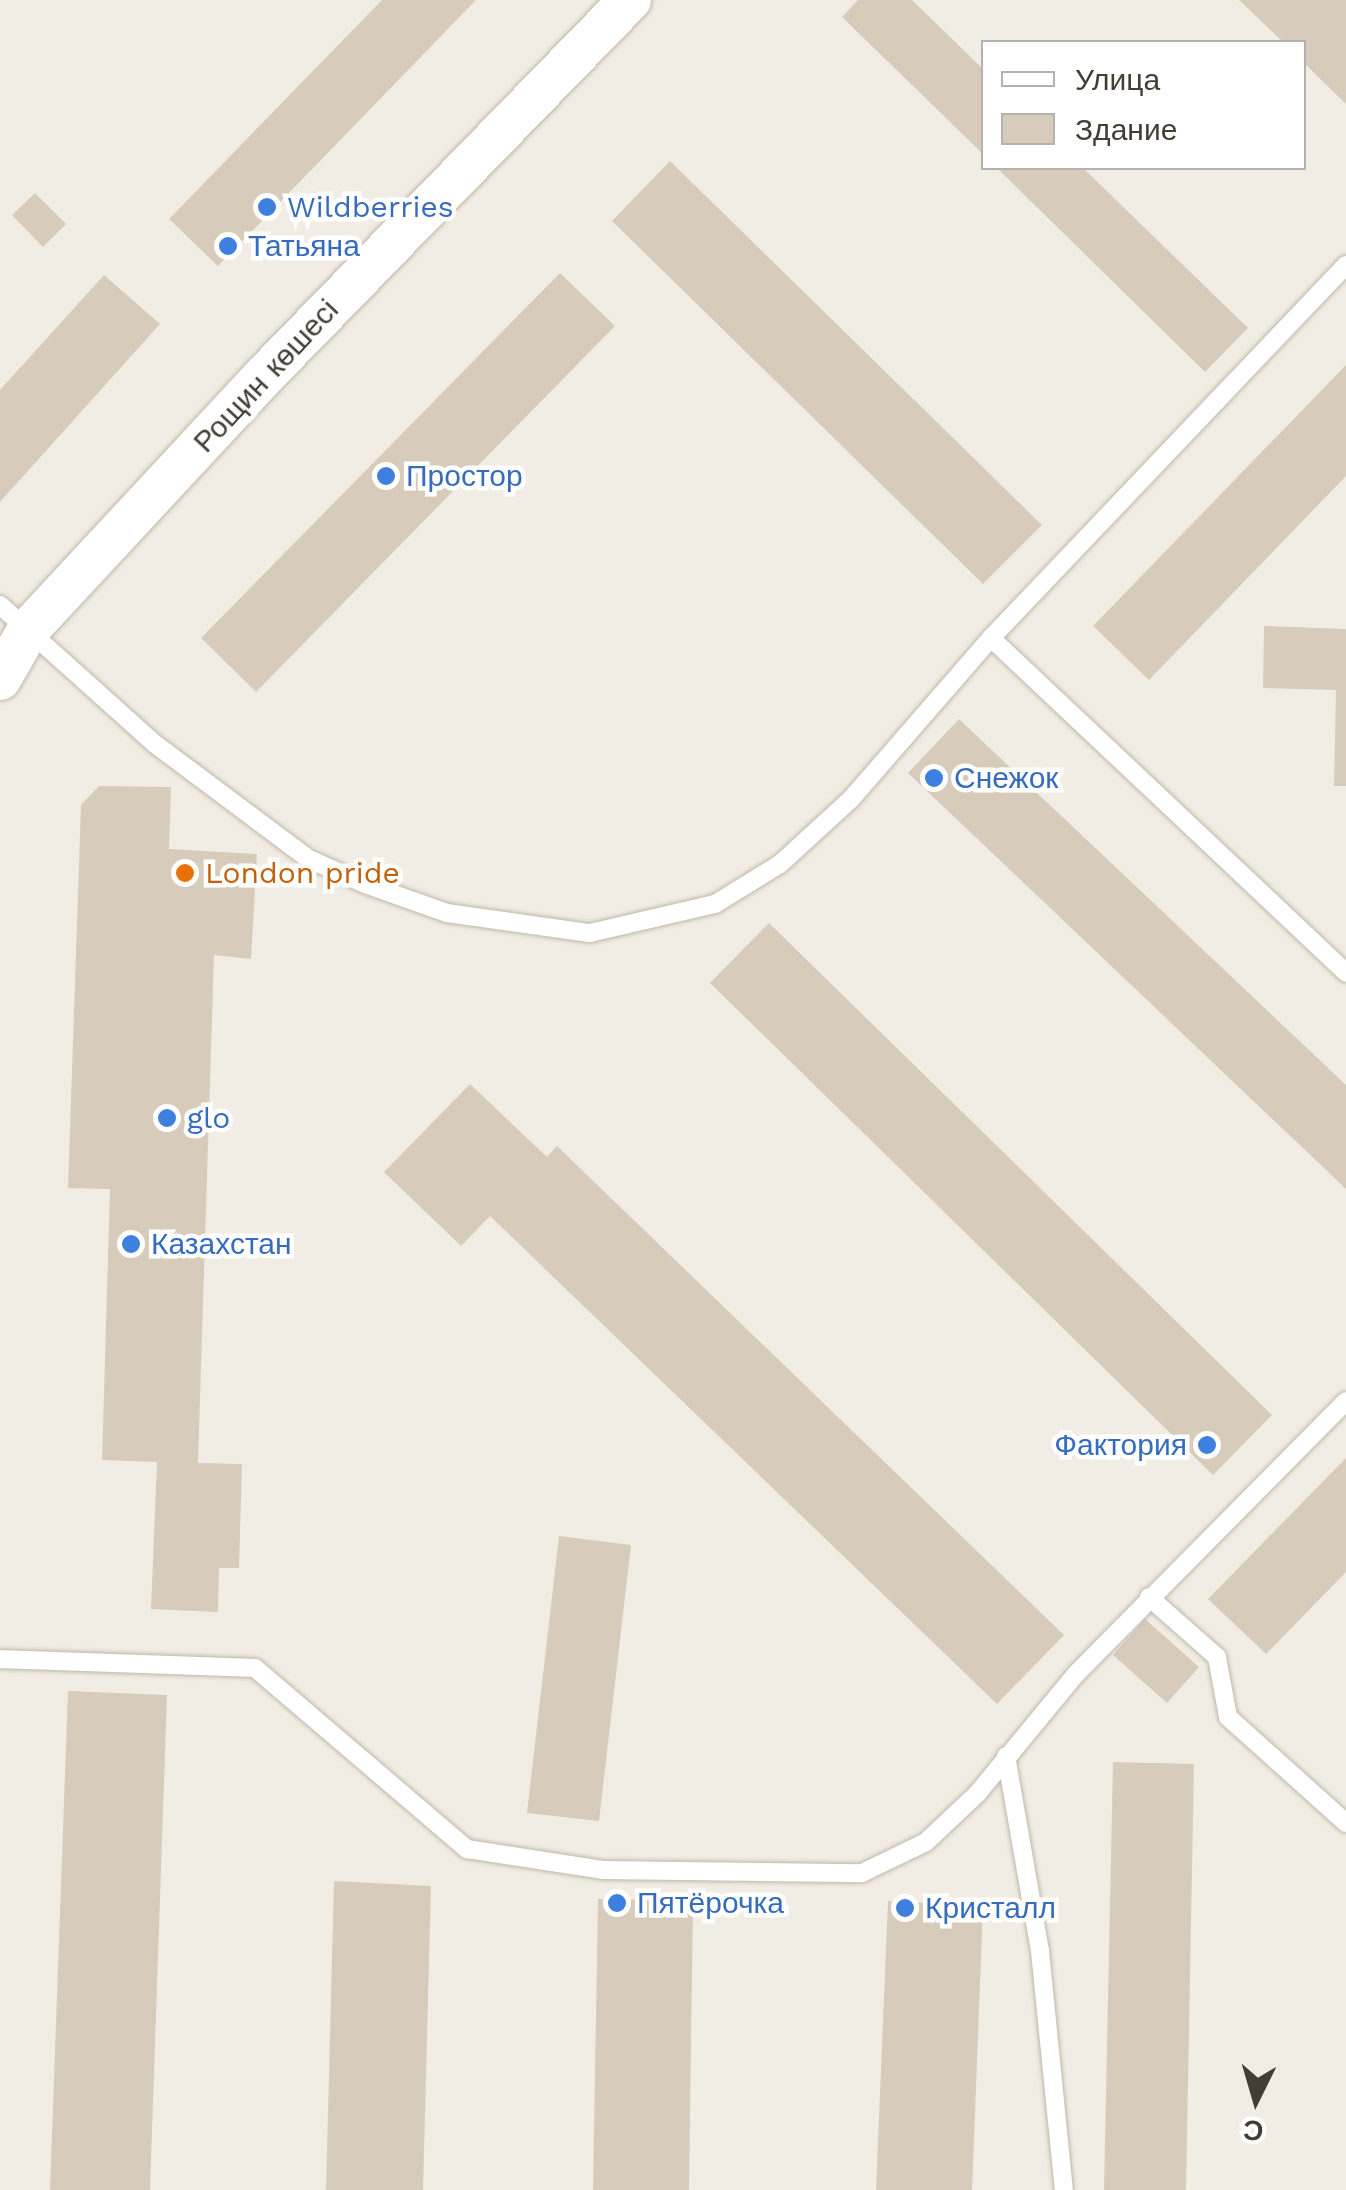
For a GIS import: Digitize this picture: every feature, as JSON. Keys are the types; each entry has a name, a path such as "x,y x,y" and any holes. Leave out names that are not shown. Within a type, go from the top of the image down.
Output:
{"street":[{"name":"Рощин көшесі","path":"0,679 15,617 630,0"}],"lane":[{"path":"15,617 80,683 309,859 446,914 590,933 715,904 780,864 850,799 990,638 1346,266"},
{"path":"990,638 1346,972"},
{"path":"0,1659 255,1668 467,1848 602,1870 862,1873 926,1842 1149,1597 1346,1401"},
{"path":"1149,1597 1217,1657 1228,1717 1346,1823"},
{"path":"1006,1756 1040,1951 1064,2190"}],"building":[{"path":"382,0 476,0 218,266 169,219"},
{"path":"858,0 912,0 981,67 981,152 842,17"},
{"path":"1239,0 1346,0 1346,104 1306,65 1306,40 1281,40"},
{"path":"670,161 1042,525 983,584 612,221"},
{"path":"999,170 1085,170 1248,328 1205,372"},
{"path":"35,193 66,224 43,247 12,215"},
{"path":"560,273 615,326 256,692 201,638"},
{"path":"104,275 160,324 0,502 0,390"},
{"path":"1346,365 1346,476 1149,680 1093,626"},
{"path":"1264,626 1346,629 1346,786 1334,786 1336,690 1263,688"},
{"path":"959,719 1346,1085 1346,1189 908,773"},
{"path":"99,786 171,787 169,849 257,854 251,959 214,955 198,1463 242,1464 239,1568 219,1568 218,1612 151,1609 157,1462 102,1460 110,1189 68,1188 81,805"},
{"path":"769,923 1272,1415 1213,1475 710,983"},
{"path":"470,1084 547,1157 557,1146 1064,1635 997,1704 490,1216 461,1246 384,1172"},
{"path":"1346,1458 1346,1572 1266,1654 1208,1599"},
{"path":"559,1536 631,1545 599,1821 527,1813"},
{"path":"1145,1619 1199,1667 1167,1703 1113,1655"},
{"path":"68,1691 167,1695 150,2190 50,2190"},
{"path":"1113,1762 1194,1764 1186,2190 1104,2190"},
{"path":"334,1881 431,1886 423,2190 326,2190"},
{"path":"598,1899 693,1900 689,2190 593,2190"},
{"path":"888,1901 983,1906 972,2190 876,2190"}],"place":[{"name":"Wildberries","path":"267,207"},
{"name":"Татьяна","path":"228,246"},
{"name":"Простор","path":"386,476"},
{"name":"Снежок","path":"934,778"},
{"name":"London pride","path":"185,873"},
{"name":"glo","path":"167,1118"},
{"name":"Казахстан","path":"131,1244"},
{"name":"Фактория","path":"1207,1445"},
{"name":"Пятёрочка","path":"617,1903"},
{"name":"Кристалл","path":"905,1908"}]}
